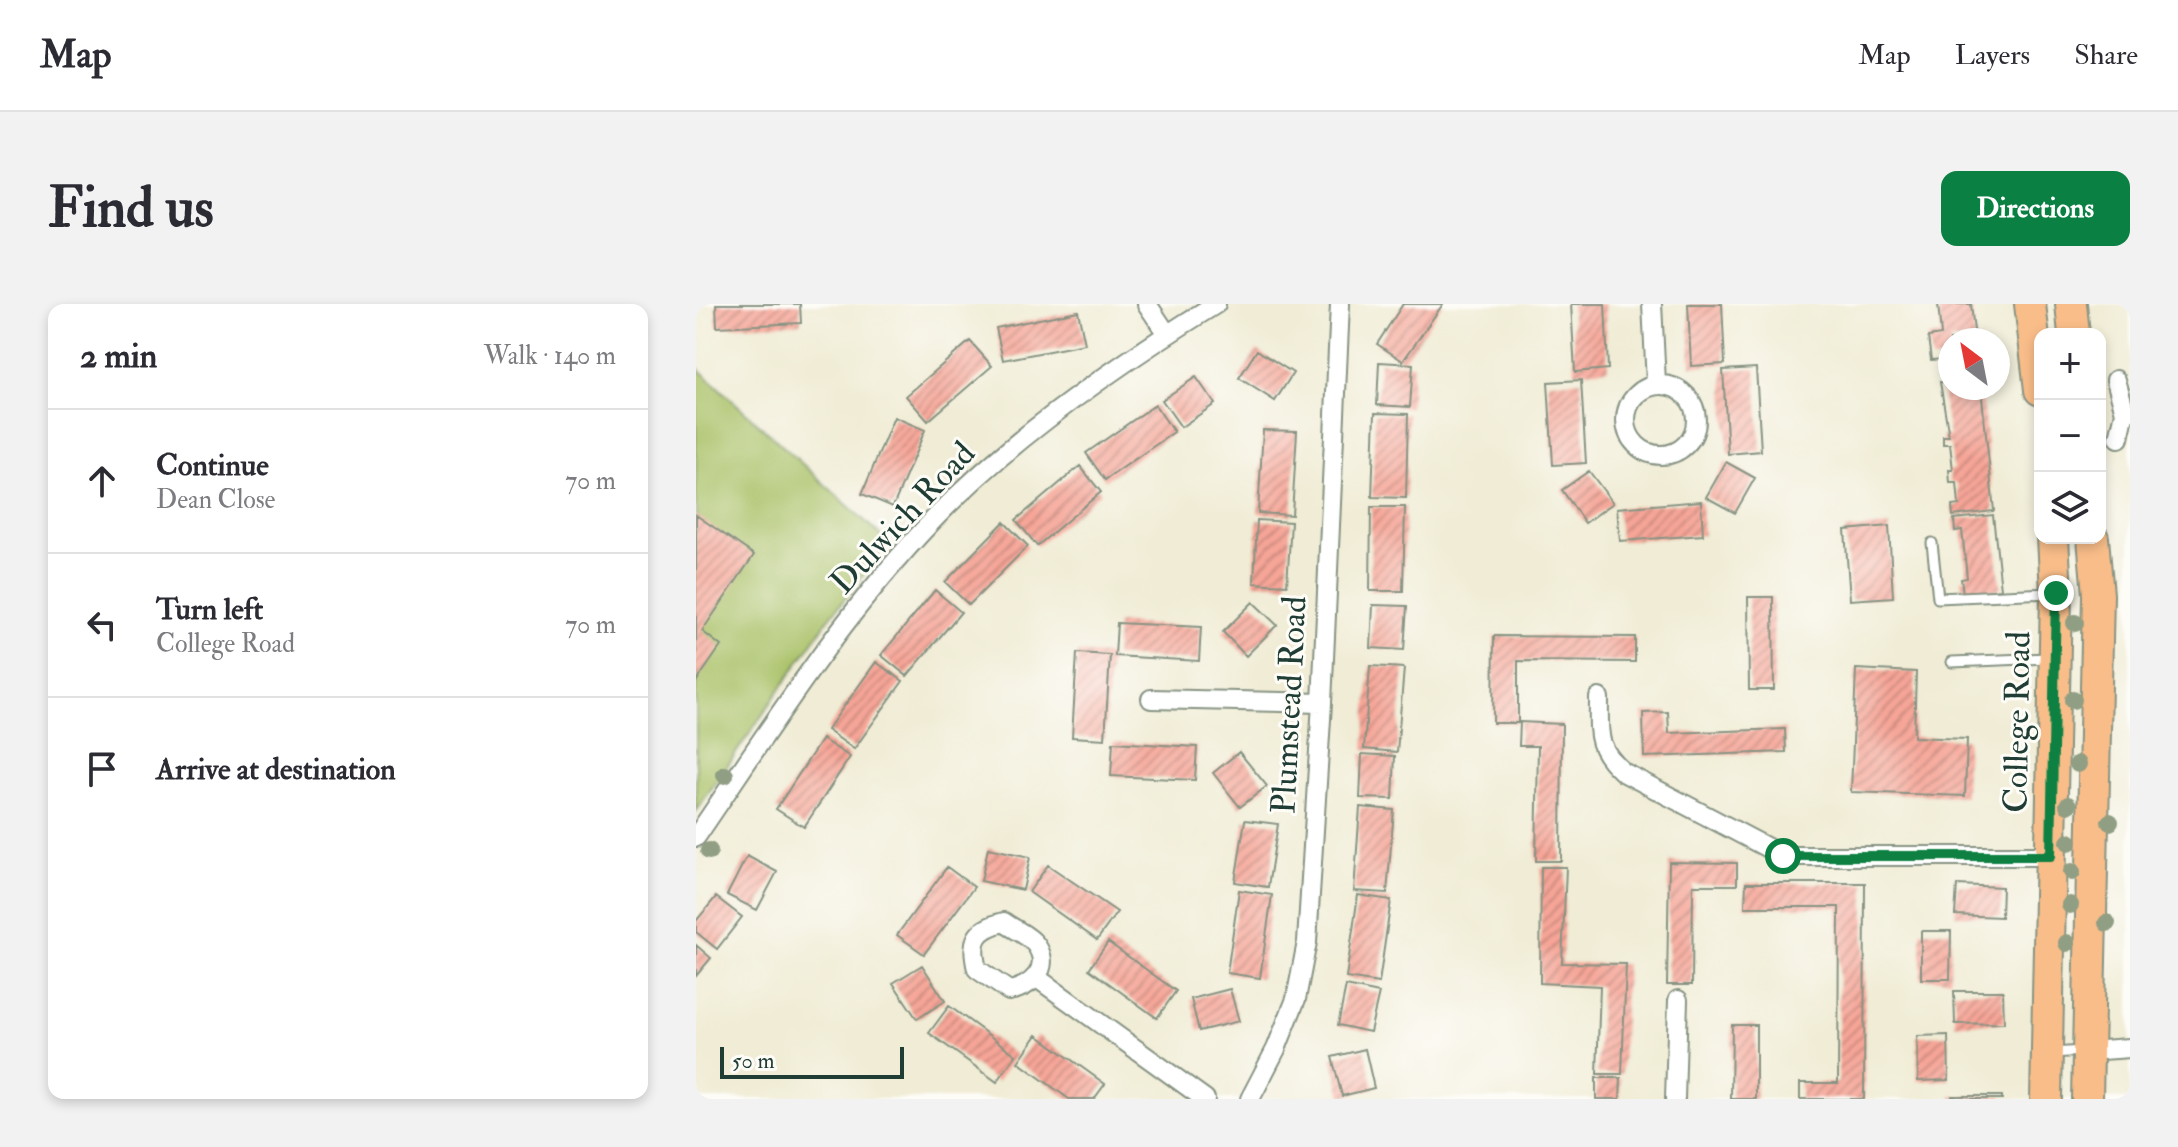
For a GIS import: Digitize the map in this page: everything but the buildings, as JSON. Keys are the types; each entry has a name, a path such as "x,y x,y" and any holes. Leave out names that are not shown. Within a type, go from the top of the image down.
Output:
{"main road":[{"path":"2030,304 2034,338"},
{"path":"2071,304 2073,328"},
{"name":"College Road","path":"2046,1099 2056,593 2053,544"},
{"path":"2087,1099 2098,595 2094,544"}],"street":[{"path":"1147,304 1167,334"},
{"name":"Dulwich Road","path":"696,837 822,653 937,516 989,467 1060,411 1167,334 1216,304"},
{"name":"Plumstead Road","path":"1250,1099 1276,1049 1296,999 1307,942 1322,703 1340,304"},
{"path":"1652,304 1656,383"},
{"path":"2116,380 2127,412 2119,438"},
{"path":"1599,698 1599,738 1607,759 1623,772 1783,856 2051,856"},
{"path":"1151,699 1322,703"},
{"path":"1037,978 1205,1099"},
{"path":"1675,1099 1678,1000"},
{"path":"2088,1051 2130,1048"}],"lane":[{"path":"1932,543 1938,598 2056,593"},
{"path":"1952,662 2055,658"},
{"path":"2047,1053 2088,1051"}],"green space":[{"path":"696,367 889,543 828,620 696,811"}],"route":[{"path":"1783,856 2051,856 2056,593"}]}
